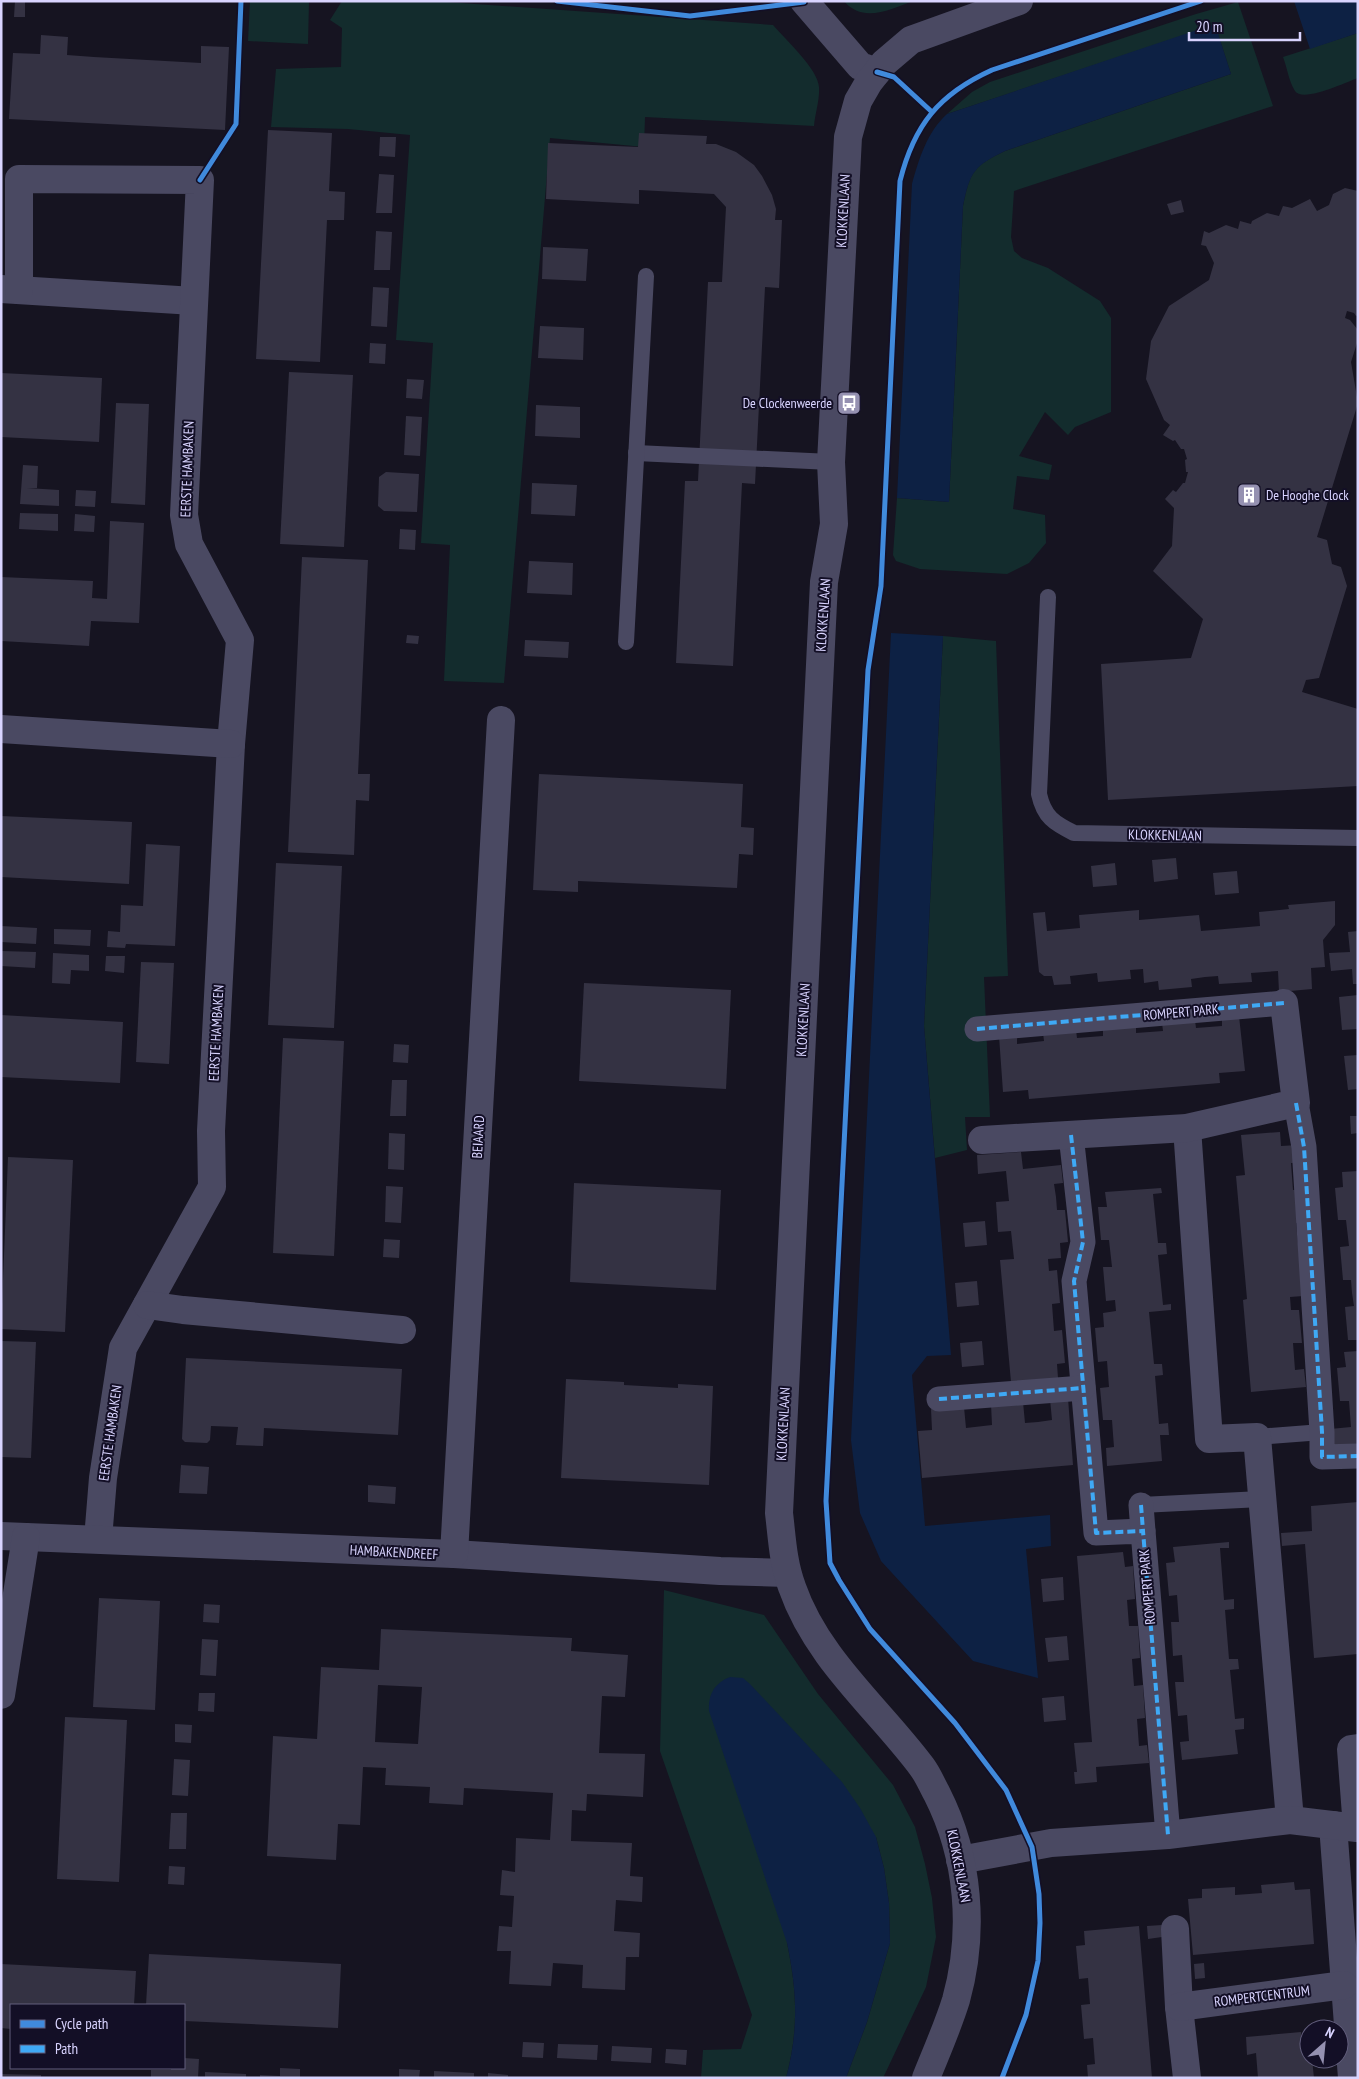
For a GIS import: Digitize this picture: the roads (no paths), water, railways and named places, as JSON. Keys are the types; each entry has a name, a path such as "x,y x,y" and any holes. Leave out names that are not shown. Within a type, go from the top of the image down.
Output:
{"street":[{"path":"804,1 860,66 876,72"},
{"name":"KLOKKENLAAN","path":"926,2078 956,2000 963,1962 968,1906 955,1836 946,1811 923,1768 833,1662 817,1638 796,1599 787,1573 779,1513 824,582 834,524 831,462 848,137 858,101 876,72 890,57 911,40 1019,1"},
{"name":"EERSTE HAMBAKEN","path":"98,1539 103,1478 123,1348 212,1188 211,1131 231,744 240,640 189,544 184,515 200,180 19,179 10,289 194,301"},
{"name":"BEIAARD","path":"454,1554 501,720"},
{"path":"1,729 231,744"},
{"name":"ROMPERT PARK","path":"977,1028 1284,1003 1296,1103 1304,1147 1322,1457 1358,1456"},
{"path":"982,1140 1187,1128 1296,1103"},
{"path":"1187,1128 1208,1439 1257,1437 1290,1820"},
{"name":"ROMPERT PARK","path":"1072,1135 1082,1242 1074,1281 1096,1533 1143,1531 1168,1835"},
{"path":"147,1304 183,1310 402,1330"},
{"path":"939,1399 1083,1388"},
{"path":"1141,1504 1143,1531"},
{"path":"1,1696 14,1536"},
{"name":"HAMBAKENDREEF","path":"14,1536 454,1554 720,1571 787,1573"},
{"path":"960,1860 1051,1843 1168,1835 1290,1820 1357,1828 1351,1749 1358,1748"},
{"path":"1333,1825 1352,2078"},
{"path":"1175,1929 1179,2007 1187,2078"},
{"name":"ROMPERTCENTRUM","path":"1179,2007 1344,1985"}],"lane":[{"path":"626,642 646,276"},
{"path":"636,453 831,462"},
{"name":"KLOKKENLAAN","path":"1048,598 1039,794 1042,810 1056,824 1074,833 1358,838"},
{"path":"1257,1437 1322,1432"},
{"path":"1141,1504 1261,1499"}],"water":[{"path":"1294,1 1358,1 1358,33 1310,49"},
{"path":"1215,24 1231,74 1005,151 986,161 975,171 968,185 963,206 949,502 897,498 912,184 921,156 934,129 947,114"},
{"path":"891,633 943,636 924,1026 951,1355 927,1356 912,1375 925,1526 1050,1515 1051,1546 1026,1549 1038,1678 973,1661 881,1561 860,1513 851,1440"},
{"path":"730,1677 743,1678 750,1684 842,1782 860,1808 876,1837 884,1868 889,1903 890,1943 867,2022 846,2078 786,2078 795,2027 795,1994 787,1943 709,1711 713,1690"}],"place":[{"name":"De Clockenweerde","path":"849,403"},
{"name":"De Hooghe Clock","path":"1249,495"}]}
